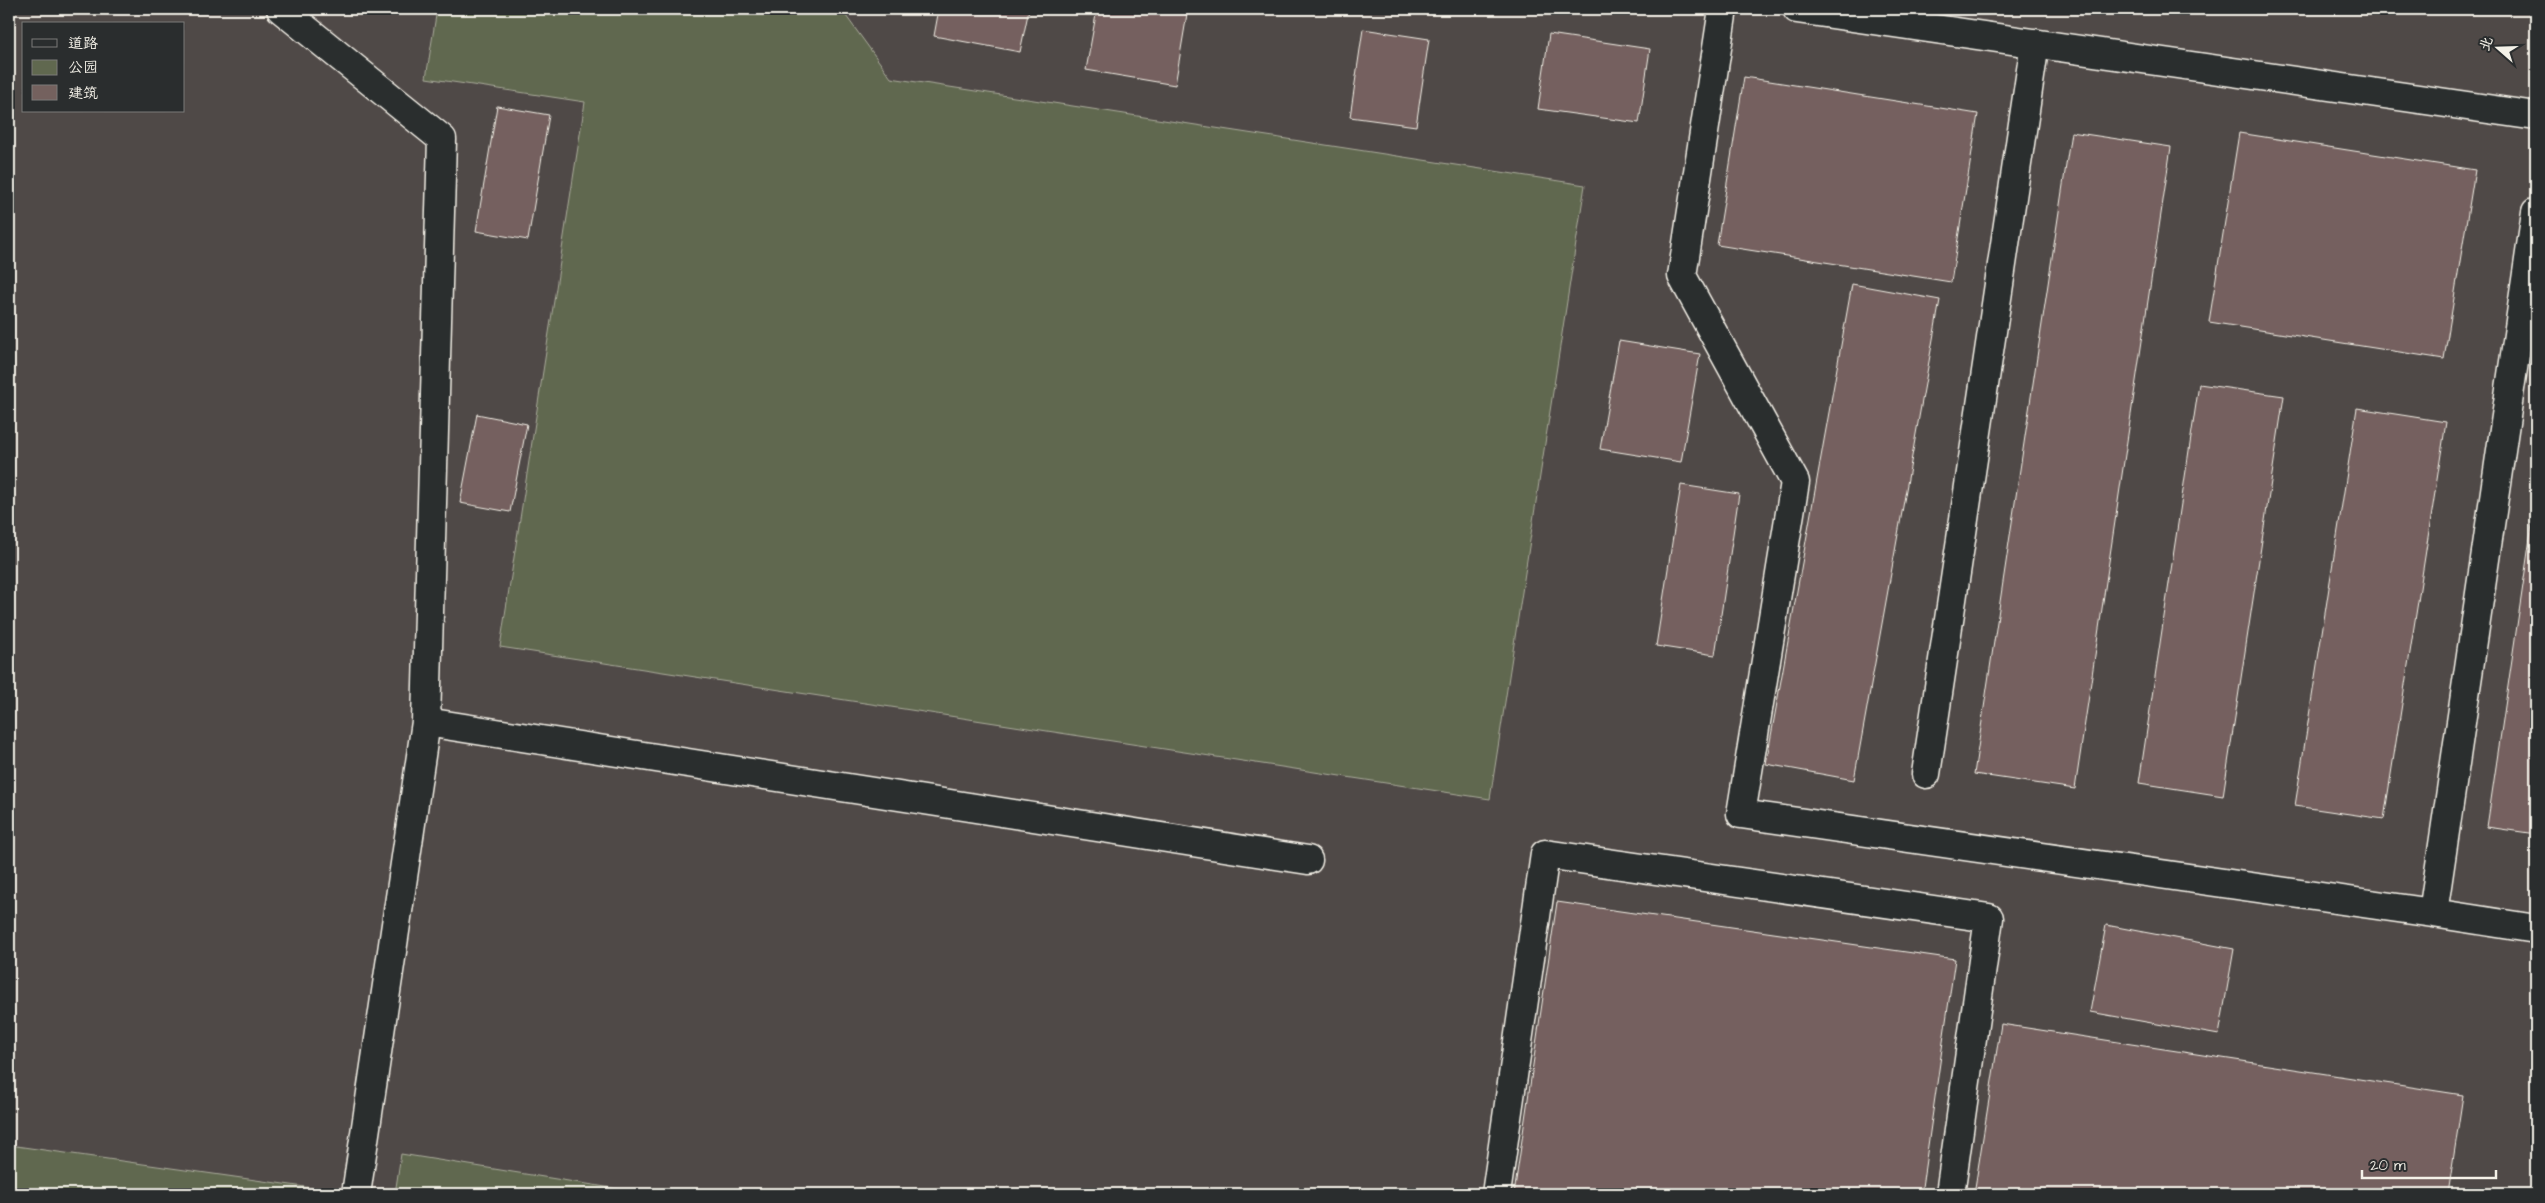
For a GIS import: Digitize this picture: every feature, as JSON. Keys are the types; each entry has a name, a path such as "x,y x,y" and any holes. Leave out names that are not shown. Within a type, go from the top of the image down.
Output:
{"lane":[{"path":"281,9 442,140 426,722 356,1194"},
{"path":"1723,9 1682,276 1796,482 1741,814 2536,929"},
{"path":"1796,9 2536,116"},
{"path":"1926,774 2035,43"},
{"path":"2433,913 2536,212"},
{"path":"426,722 1308,860"},
{"path":"1496,1194 1545,854 1989,918 1950,1194"}],"shaded area":[{"path":"9,9 2536,9 2536,1194 9,1194"}],"green space":[{"path":"437,9 841,9 891,78 1585,185 1490,799 500,647 585,102 426,78"},
{"path":"9,1145 326,1190 325,1194 9,1194"},
{"path":"401,1154 649,1194 395,1194"}],"building":[{"path":"939,9 1029,9 1020,52 934,36"},
{"path":"1097,9 1155,9 1187,14 1175,85 1086,70"},
{"path":"1363,29 1429,39 1416,126 1350,117"},
{"path":"1549,34 1650,49 1639,123 1538,109"},
{"path":"1744,77 1978,114 1951,282 1717,245"},
{"path":"497,106 549,115 528,240 476,231"},
{"path":"2071,132 2171,147 2075,789 1974,774"},
{"path":"2239,133 2475,170 2444,359 2209,322"},
{"path":"1852,284 1940,300 1854,780 1766,764"},
{"path":"1619,341 1700,354 1681,462 1600,449"},
{"path":"2199,384 2284,396 2223,796 2139,783"},
{"path":"2357,408 2446,422 2384,819 2295,806"},
{"path":"477,414 527,424 510,512 460,503"},
{"path":"1681,485 1739,494 1715,655 1656,646"},
{"path":"2536,498 2536,834 2487,827"},
{"path":"1557,902 1955,959 1921,1194 1514,1194"},
{"path":"2106,925 2234,949 2219,1035 2090,1012"},
{"path":"2001,1024 2463,1095 2448,1194 1974,1194"}]}
